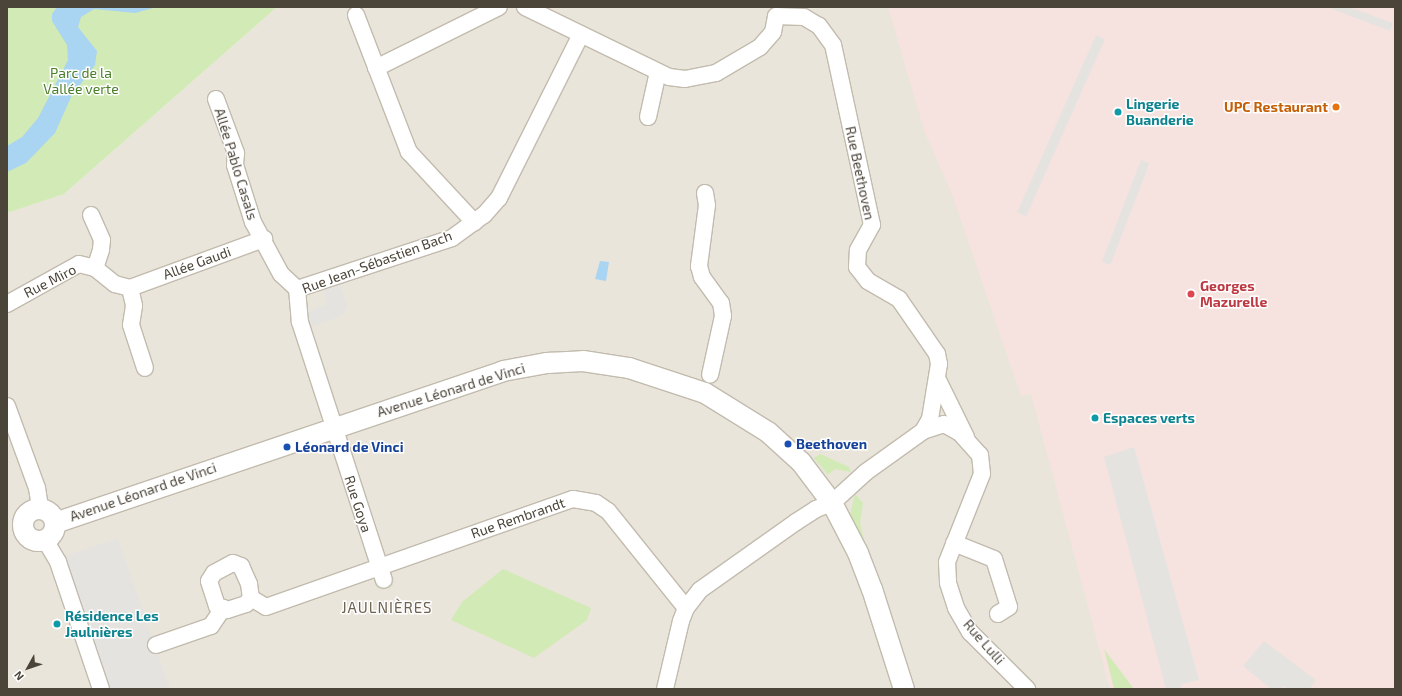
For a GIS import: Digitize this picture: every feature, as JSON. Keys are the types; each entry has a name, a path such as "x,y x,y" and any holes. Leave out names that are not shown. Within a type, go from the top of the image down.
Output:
{"street":[{"path":"376,68 439,39 499,7"},
{"path":"525,7 669,77 685,79 716,73 760,47 773,32 773,12"},
{"name":"Rue Beethoven","path":"665,689 675,640 686,608 700,590 802,518 832,503 866,472 922,430 930,419 937,378 937,354 905,305 892,293 868,281 857,267 858,250 872,225 833,45 819,26 804,17 773,12"},
{"path":"356,15 409,152 474,222"},
{"name":"Rue Jean-Sébastien Bach","path":"334,427 300,322 297,288 452,238 474,222 499,198 581,34"},
{"path":"648,117 658,72"},
{"name":"Allée Pablo Casals","path":"216,99 236,153 234,165 253,222 264,239 281,274 297,288"},
{"path":"705,193 707,205 699,266 702,277 721,303 723,316 710,375"},
{"path":"91,215 102,240 101,250 95,268 114,284 130,288 134,306 131,325 145,368"},
{"name":"Allée Gaudi","path":"130,288 264,239"},
{"name":"Rue Miro","path":"7,304 79,264 95,268"},
{"name":"Avenue Léonard de Vinci","path":"55,523 334,427 503,371 547,363 583,361 629,368 705,393 737,410 768,432 801,462 832,503 858,553 872,589 904,689"},
{"path":"937,378 966,439"},
{"path":"7,406 37,488 40,508 53,516 55,523 51,536 45,540 36,541 15,534 27,513 40,508"},
{"path":"922,430 944,424 966,439"},
{"name":"Rue Goya","path":"334,427 381,573"},
{"name":"Rue Lulli","path":"966,439 980,455 983,464 978,483 947,562 947,572 956,608 970,632 1027,689"},
{"name":"Rue Rembrandt","path":"250,598 266,606 381,573 560,502 585,500 608,511 686,608"},
{"path":"45,540 58,562 101,689"},
{"name":"Rue Lulli","path":"954,543 994,559 1009,607 998,614"},
{"path":"234,563 241,566 249,584 250,598 236,608 223,608 217,606 213,598 209,581 214,573 222,567 234,563"},
{"path":"156,645 211,626 223,608"}],"shaded area":[{"path":"277,7 1395,7 1395,689 7,689 7,213 64,194"},
{"name":"Georges Mazurelle","path":"888,7 1395,7 1395,689 1110,689 1031,394 1021,396 952,194 925,133"},
{"path":"1333,7 1349,7 1393,23 1390,31 1332,9"},
{"path":"1096,35 1105,39 1026,216 1017,212"},
{"path":"1141,160 1149,163 1110,265 1102,262"},
{"path":"339,281 348,308 339,317 302,330 299,316 327,304 322,288"},
{"path":"1134,447 1199,680 1182,684 1181,689 1166,689 1104,457"},
{"path":"118,538 170,688 111,689 65,556"},
{"path":"1264,641 1316,680 1310,689 1287,689 1283,686 1281,689 1271,689 1243,666"}],"green space":[{"name":"Parc de la Vallée verte","path":"7,7 277,7 64,194 7,213"},
{"path":"820,454 849,467 851,472 835,469 828,475 814,458"},
{"path":"855,494 863,503 860,523 865,544 850,515"},
{"path":"503,569 591,608 587,620 534,658 451,620 462,602"},
{"path":"1104,649 1134,689 1114,689"}],"water":[{"path":"57,7 157,7 135,13 94,9 81,17 78,27 97,51 95,65 71,97 55,133 26,163 7,172 7,146 22,137 38,118 68,60 67,45 52,21 52,14"},
{"path":"600,261 609,262 606,281 595,279"}],"place":[{"name":"UPC Restaurant","path":"1336,107"},
{"name":"Lingerie Buanderie","path":"1118,112"},
{"name":"Georges Mazurelle","path":"1191,294"},
{"name":"Espaces verts","path":"1095,418"},
{"name":"Beethoven","path":"788,444"},
{"name":"Léonard de Vinci","path":"287,447"},
{"name":"Résidence Les Jaulnières","path":"57,624"}],"district":[{"name":"JAULNIÈRES","path":"387,608"}]}
